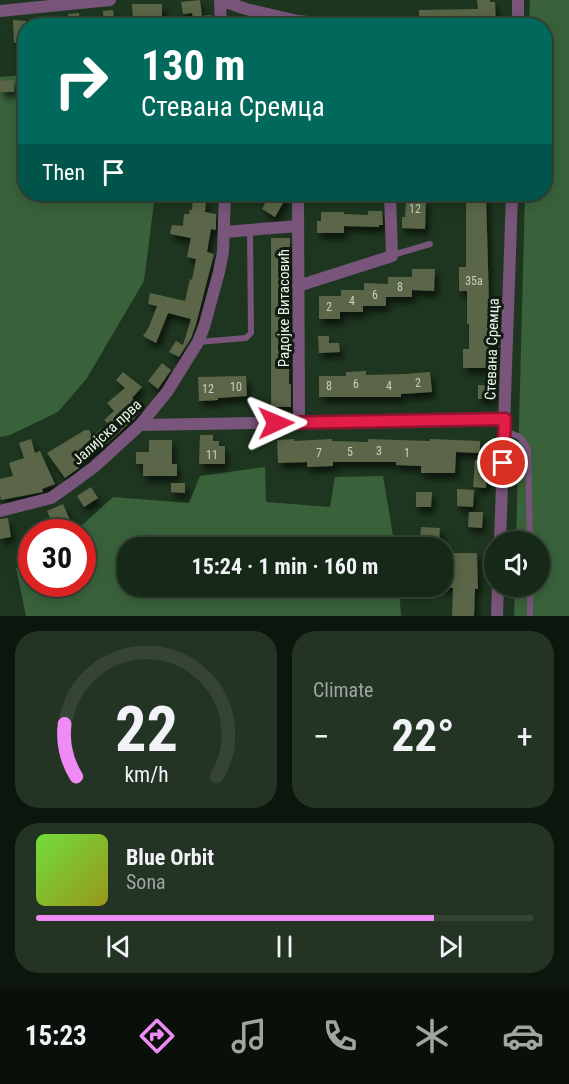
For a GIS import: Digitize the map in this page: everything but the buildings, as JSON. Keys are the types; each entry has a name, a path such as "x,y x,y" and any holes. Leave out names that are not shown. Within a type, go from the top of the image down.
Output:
{"street":[{"path":"0,11 110,0"},
{"path":"221,18 220,0 246,4 284,18"},
{"path":"518,0 518,18"},
{"name":"Јалијска прва","path":"0,511 51,498 94,467 140,425 167,392 198,342 204,327 223,252 225,201"},
{"name":"Радојке Витасовић","path":"298,201 299,423"},
{"path":"298,286 392,256 390,201"},
{"name":"Стевана Сремца","path":"500,531 513,201"},
{"path":"224,232 298,226"},
{"path":"140,425 505,419"},
{"path":"497,616 498,597"}],"lane":[{"path":"198,342 246,338 251,333 250,230"},
{"path":"392,256 430,244"},
{"path":"504,432 518,435 525,442 528,450 530,531"},
{"path":"530,597 530,616"}],"green space":[{"path":"530,0 569,0 569,616 514,616 515,597 550,597 550,531 516,531 525,201 552,201 552,18 529,18"},
{"path":"18,76 18,201 154,201 144,281 87,378 58,412 10,435 0,437 0,77"},
{"path":"265,467 266,502 330,507 335,477 383,476 393,537 117,537 117,597 400,597 401,616 26,616 22,597 96,597 96,519 89,519 113,497 189,503 200,476"}],"route":[{"path":"276,423 505,419 503,463"}]}
